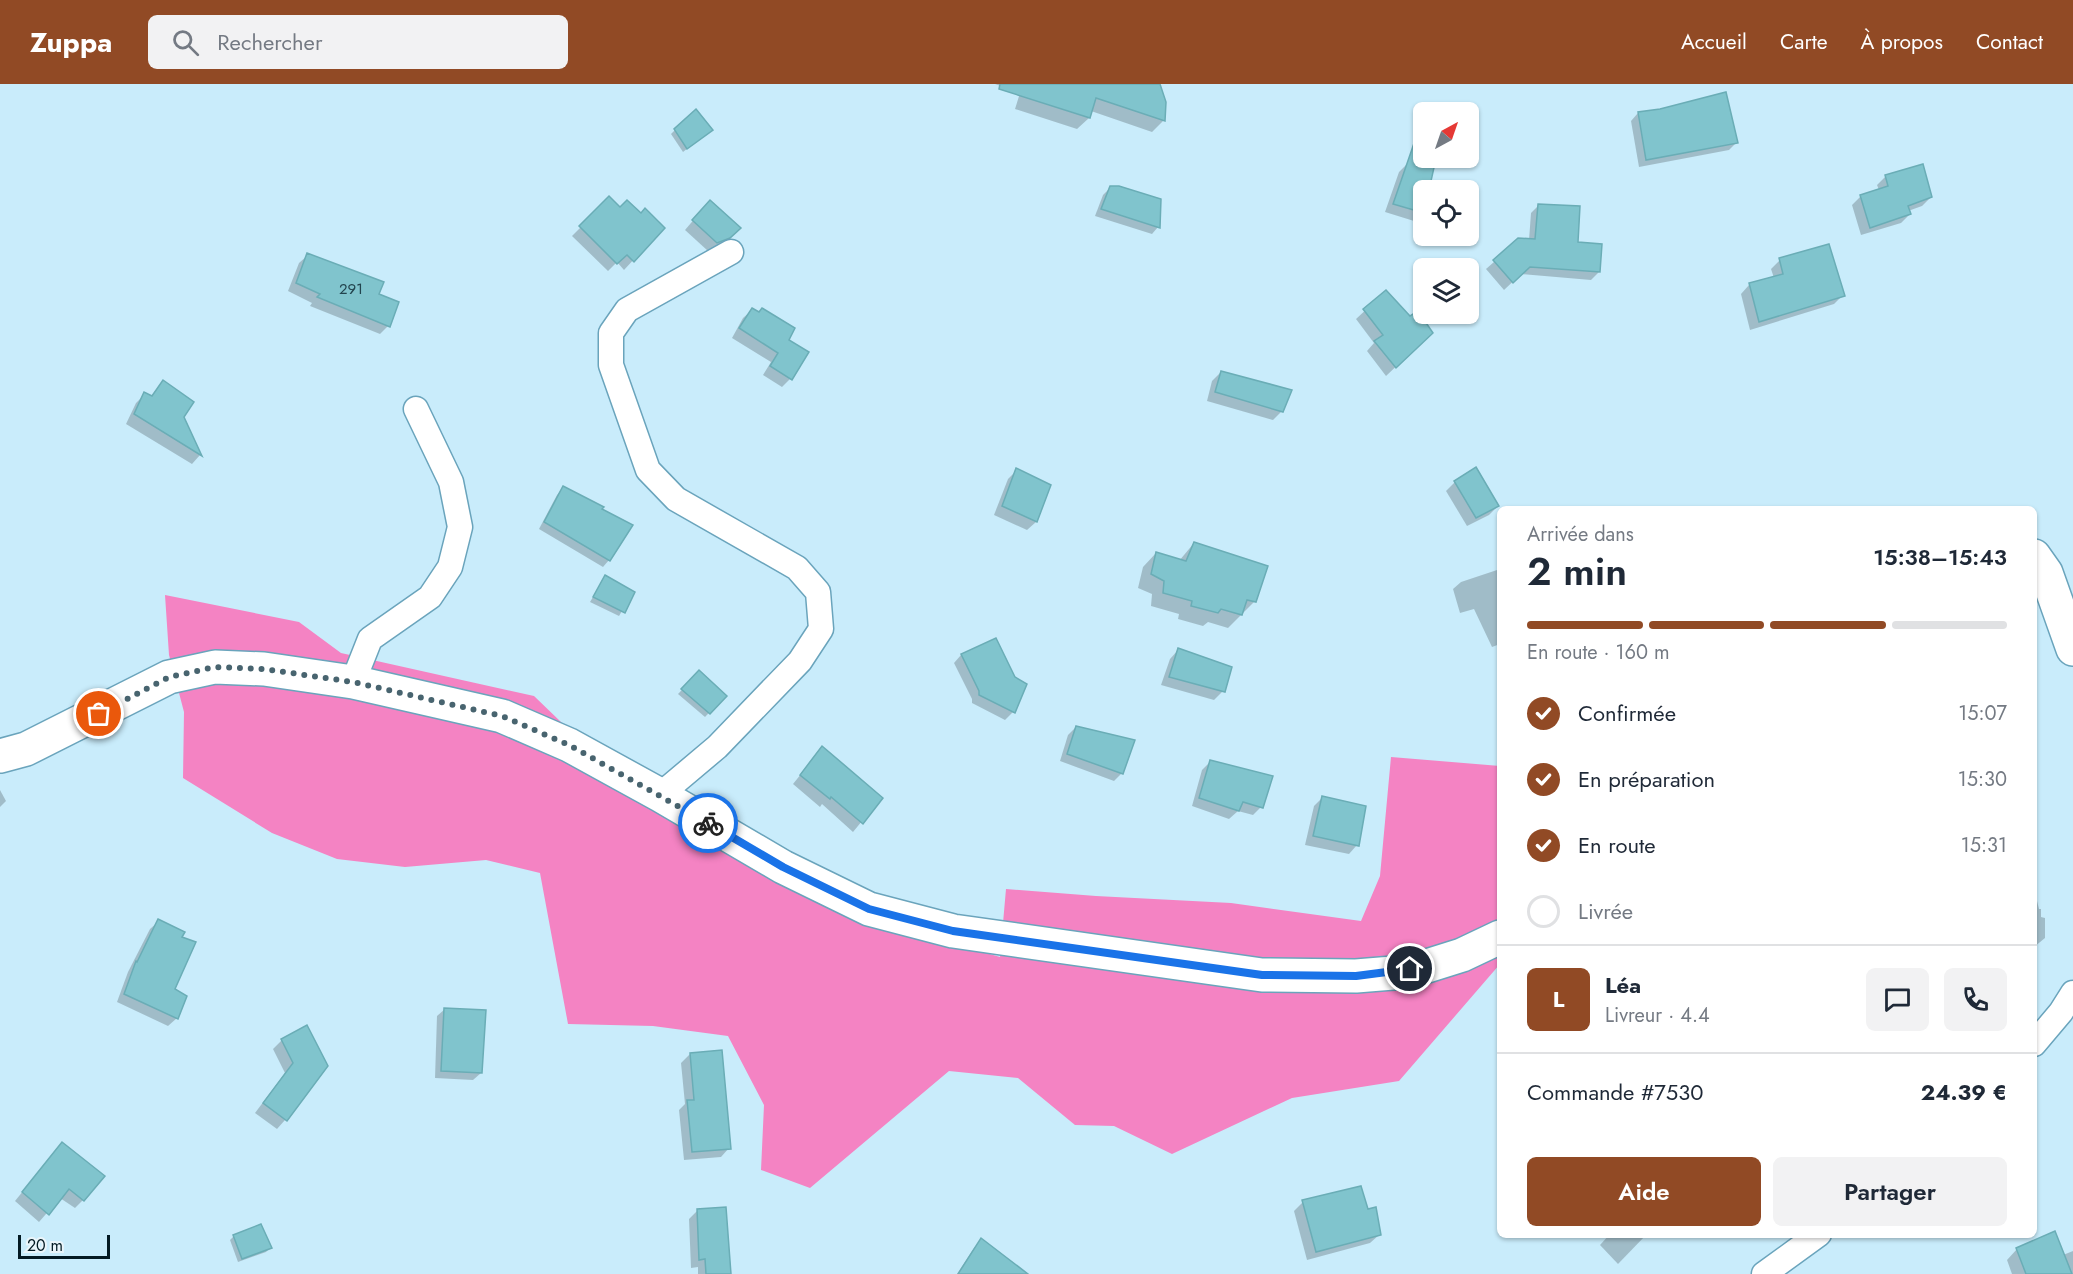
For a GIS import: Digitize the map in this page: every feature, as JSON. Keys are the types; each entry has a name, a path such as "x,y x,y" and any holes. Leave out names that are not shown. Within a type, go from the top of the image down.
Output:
{"street":[{"path":"660,795 717,747 800,661 821,629 818,592 797,568 676,498 648,470 611,365 611,333 627,309 731,252"},
{"path":"353,682 370,639 430,597 450,567 460,527 451,482 416,409"},
{"path":"2037,560 2046,573 2073,649"},
{"path":"0,756 26,750 169,677 215,667 264,669 353,682 502,716 569,745 783,867 869,909 953,931 1262,975 1356,976 1393,973 1462,956 1497,938"},
{"path":"2037,1040 2061,1012 2073,993"},
{"path":"1764,1274 1814,1238"}],"shaded area":[{"path":"165,595 299,622 341,653 534,696 643,801 901,928 1000,957 1006,889 1231,903 1361,921 1380,876 1391,757 1497,766 1497,967 1399,1081 1292,1098 1172,1154 1114,1126 1075,1125 1018,1078 949,1071 810,1188 761,1170 764,1105 728,1036 653,1026 568,1024 540,873 486,860 405,867 337,859 272,833 183,778 184,712 169,655"}],"building":[{"path":"1000,84 1160,84 1166,102 1165,121 1096,98 1090,118 999,89"},
{"path":"1726,92 1738,143 1646,160 1638,112 1660,109"},
{"path":"696,109 713,130 687,149 674,129"},
{"path":"1413,146 1413,168 1434,168 1431,180 1413,180 1413,210 1393,204"},
{"path":"1923,164 1932,197 1908,206 1911,214 1870,228 1860,195 1888,186 1885,175"},
{"path":"1110,186 1119,186 1161,199 1160,228 1101,209"},
{"path":"609,196 620,207 627,200 641,213 645,208 665,228 634,262 627,255 617,264 579,226"},
{"path":"710,200 741,228 730,238 717,243 692,220"},
{"path":"1538,204 1580,206 1578,242 1602,244 1600,272 1530,267 1513,283 1493,260 1518,238 1535,239"},
{"path":"1829,244 1845,296 1759,322 1749,283 1783,274 1779,258"},
{"path":"307,253 384,282 379,294 399,302 390,327 317,297 320,294 296,283"},
{"path":"1386,290 1410,316 1413,314 1413,324 1427,324 1433,333 1396,368 1374,341 1383,335 1363,309"},
{"path":"752,308 759,312 762,308 795,328 789,340 809,352 792,380 770,366 778,353 739,328"},
{"path":"1221,371 1292,390 1283,412 1215,392"},
{"path":"163,380 194,402 184,417 202,456 134,414 144,392 152,396"},
{"path":"1476,467 1499,506 1476,518 1454,481"},
{"path":"1016,468 1051,485 1037,522 1002,506"},
{"path":"563,486 633,525 610,561 544,522"},
{"path":"1194,542 1268,566 1256,602 1247,600 1242,615 1221,609 1218,613 1191,606 1192,601 1163,593 1164,581 1151,574 1156,552 1186,561"},
{"path":"605,575 635,592 625,613 593,597"},
{"path":"996,638 1015,677 1027,684 1015,713 979,695 961,654"},
{"path":"1178,648 1232,667 1225,692 1169,677"},
{"path":"699,670 727,696 710,714 681,689"},
{"path":"1076,726 1135,740 1123,774 1067,754"},
{"path":"822,746 883,798 863,824 800,775"},
{"path":"1210,760 1273,776 1263,808 1243,802 1239,811 1199,798"},
{"path":"1322,796 1366,806 1359,846 1313,836"},
{"path":"158,919 185,932 182,937 196,942 175,989 187,996 178,1019 124,994 136,961"},
{"path":"444,1008 486,1010 482,1073 441,1071"},
{"path":"307,1025 328,1066 287,1121 263,1103 293,1063 281,1039"},
{"path":"722,1050 731,1149 692,1152 687,1100 694,1100 690,1053"},
{"path":"62,1142 105,1176 84,1201 69,1189 49,1215 22,1192"},
{"path":"1361,1186 1368,1209 1376,1207 1381,1235 1316,1252 1302,1200"},
{"path":"726,1207 731,1274 706,1274 705,1259 699,1260 697,1209"},
{"path":"261,1224 272,1248 242,1259 233,1235"},
{"path":"2055,1231 2072,1274 2026,1274 2016,1248"},
{"path":"981,1238 1028,1274 958,1274"}],"way so far":[{"path":"99,714 169,677 215,667 264,669 353,682 502,716 569,745 708,823"}],"route":[{"path":"708,823 783,867 869,909 953,931 1262,975 1356,976 1410,969"}]}
